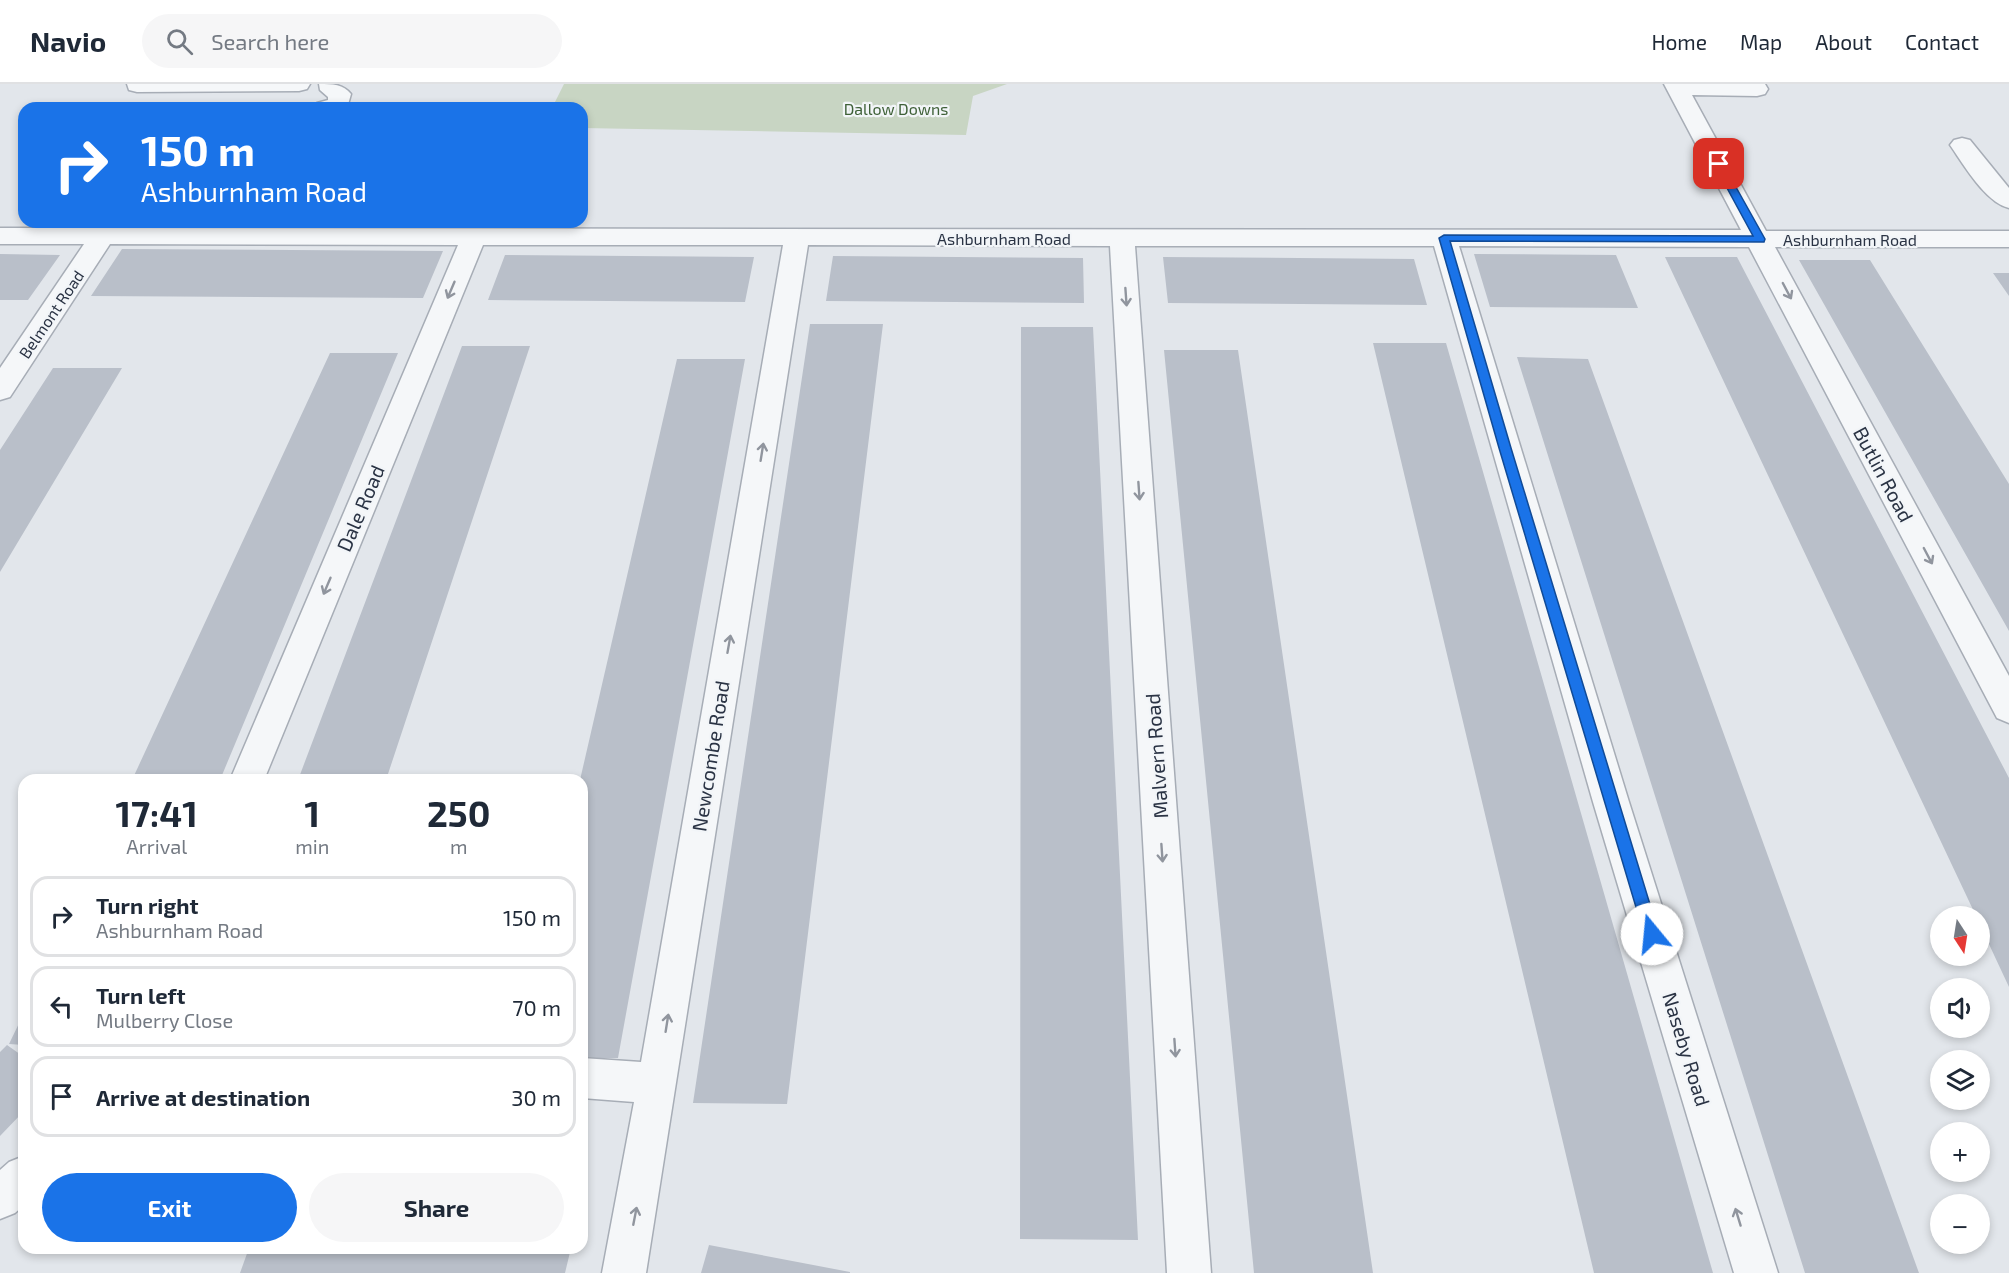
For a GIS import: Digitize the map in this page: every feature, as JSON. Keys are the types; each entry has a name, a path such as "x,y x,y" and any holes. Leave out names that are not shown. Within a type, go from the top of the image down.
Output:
{"street":[{"path":"137,85 299,84"},
{"path":"330,84 331,90 340,94 338,102"},
{"path":"1676,86 1757,89"},
{"name":"Butlin Road","path":"1676,86 1760,239 2009,708"},
{"path":"1962,145 1998,192 2009,200"},
{"name":"Ashburnham Road","path":"0,236 2009,239"},
{"name":"Dale Road","path":"250,774 474,236"},
{"name":"Belmont Road","path":"0,390 102,237"},
{"name":"Newcombe Road","path":"624,1273 797,238"},
{"name":"Malvern Road","path":"1122,238 1189,1273"},
{"name":"Naseby Road","path":"1444,238 1601,768 1756,1273"},
{"path":"588,1078 657,1083"},
{"path":"0,1198 18,1182"}],"green space":[{"name":"Dallow Downs","path":"564,84 1007,84 973,96 966,135 588,128 588,102 555,102"}],"building":[{"path":"122,249 443,251 423,298 91,296"},
{"path":"0,254 60,255 28,300 0,300"},
{"path":"1474,254 1616,255 1638,308 1490,307"},
{"path":"505,255 754,257 745,302 488,300"},
{"path":"833,256 1083,258 1084,303 826,301"},
{"path":"1163,257 1414,259 1427,305 1168,303"},
{"path":"1665,257 1737,257 2009,778 2009,987 1990,946 1990,906 1971,906"},
{"path":"1799,260 1870,260 2009,484 2009,631"},
{"path":"1993,273 2009,273 2009,296"},
{"path":"810,324 883,324 787,1104 693,1103"},
{"path":"1021,327 1093,327 1138,1240 1020,1239"},
{"path":"1373,343 1446,343 1713,1273 1594,1273"},
{"path":"462,346 530,346 388,774 300,774"},
{"path":"1164,350 1238,350 1373,1273 1254,1273"},
{"path":"330,353 398,353 223,774 135,774"},
{"path":"1517,357 1588,359 1919,1273 1805,1273"},
{"path":"677,359 745,359 618,1058 588,1058 588,774 581,774"},
{"path":"53,368 122,368 0,572 0,450"},
{"path":"18,1025 18,1045 9,1044"},
{"path":"7,1045 18,1053 18,1117 0,1136 0,1052"},
{"path":"709,1245 850,1272 850,1273 701,1273"},
{"path":"247,1254 570,1254 565,1273 240,1273"}],"route":[{"path":"1652,934 1444,238 1760,239 1719,164"}]}
